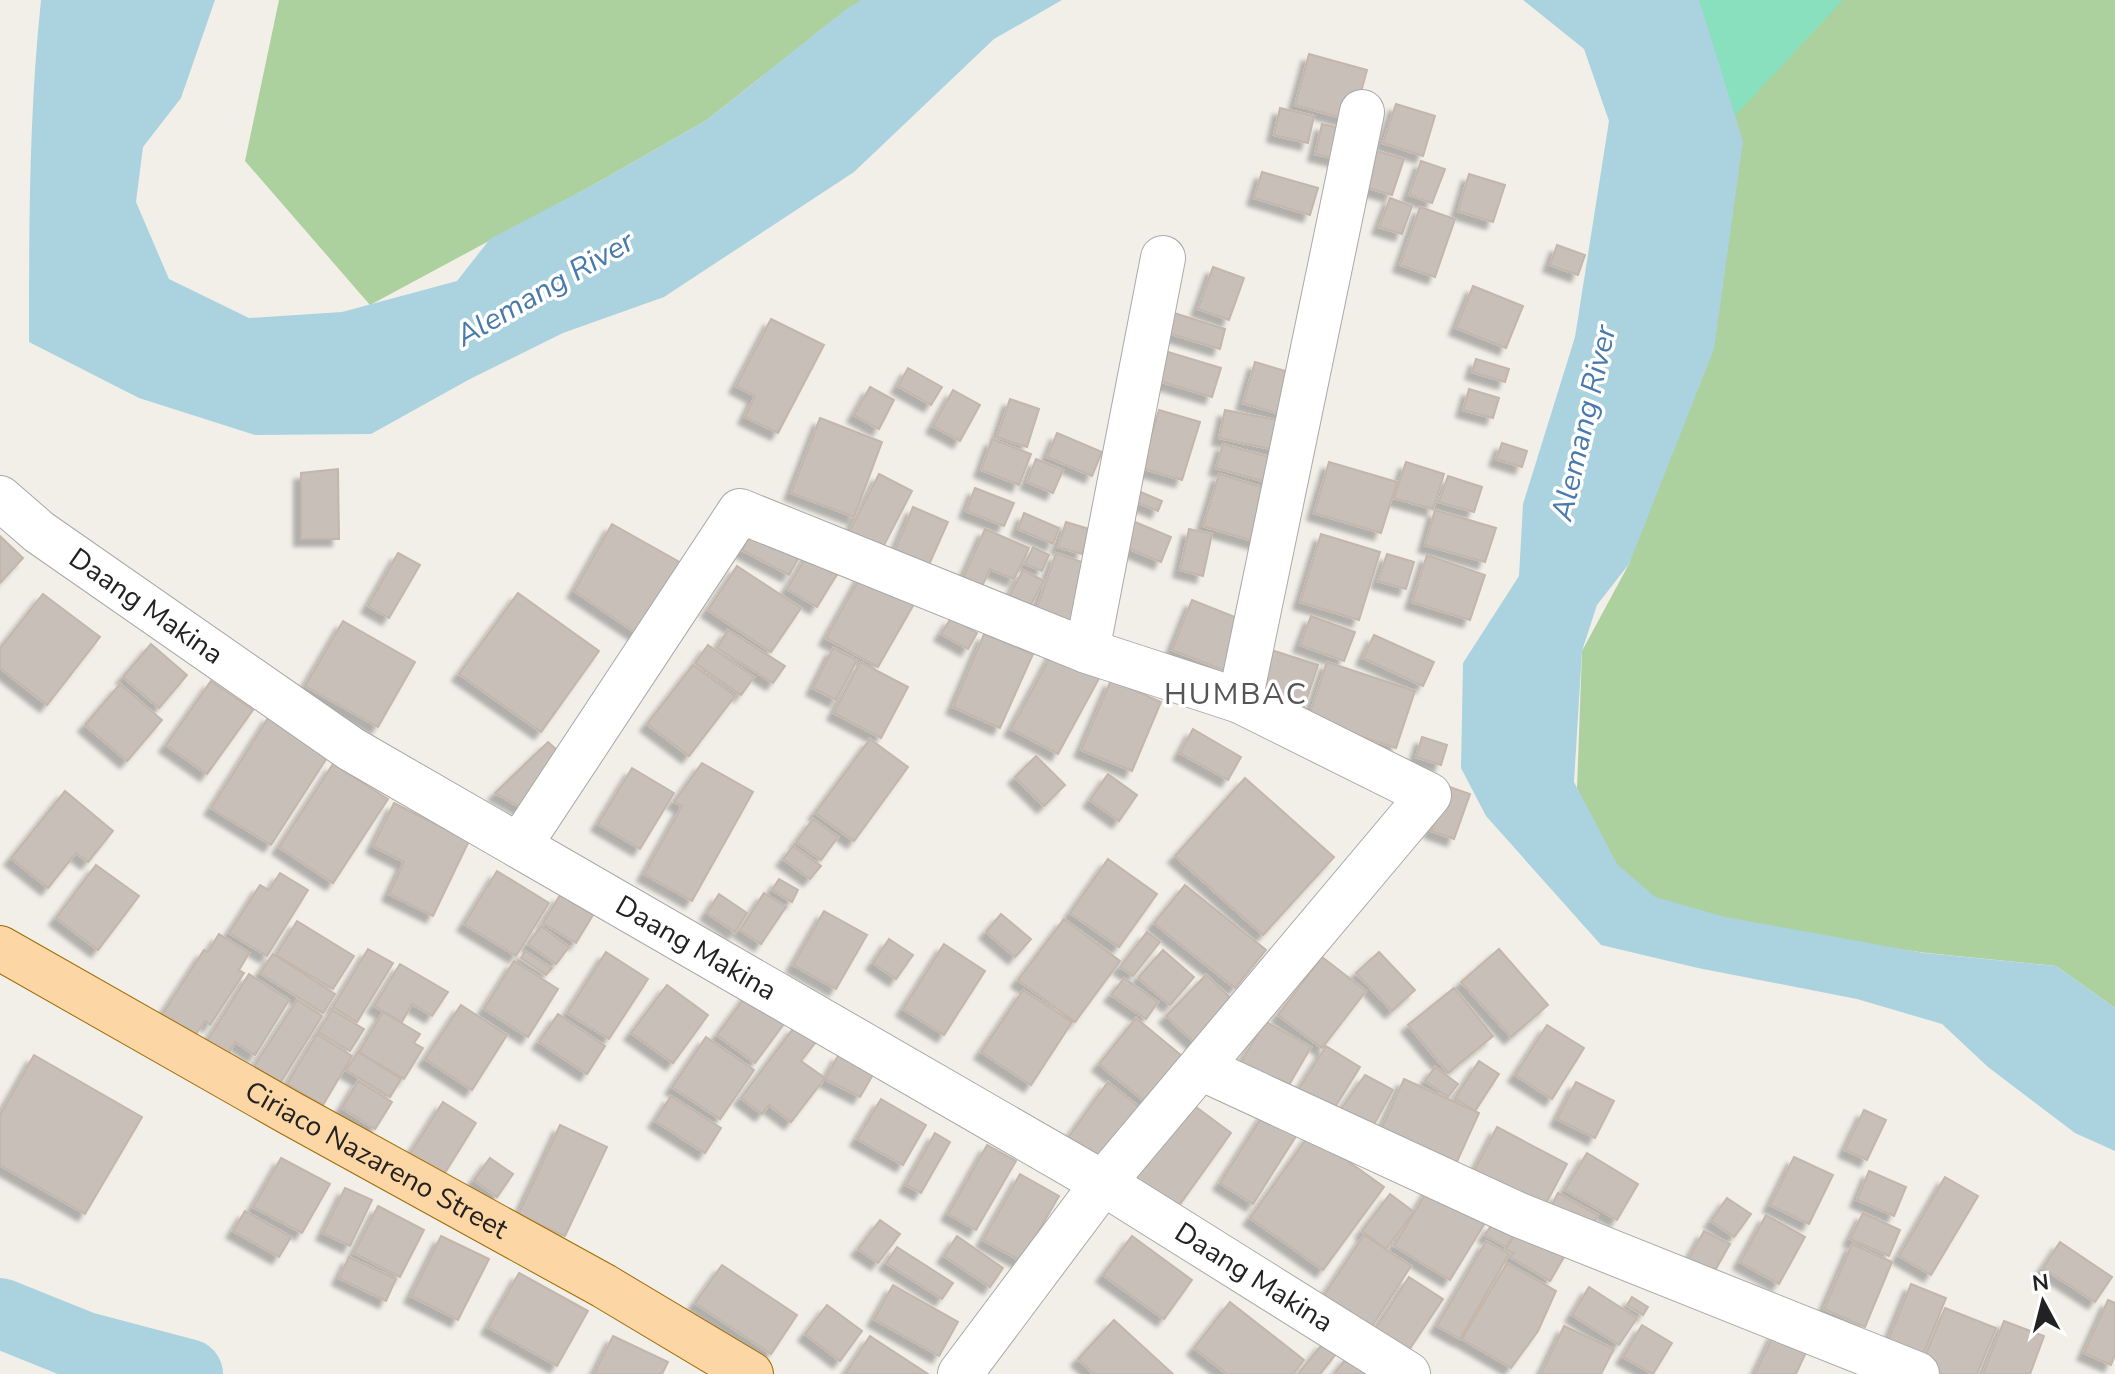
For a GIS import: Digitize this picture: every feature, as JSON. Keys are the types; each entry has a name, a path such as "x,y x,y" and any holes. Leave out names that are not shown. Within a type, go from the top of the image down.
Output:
{"main road":[{"name":"Ciriaco Nazareno Street","path":"0,948 604,1286 751,1374"}],"street":[{"path":"1240,701 1362,112"},
{"path":"1087,651 1163,258"},
{"name":"Daang Makina","path":"0,498 39,532 351,749 1103,1183 1408,1374"},
{"path":"519,846 740,511 1087,651 1240,701 1429,795 1103,1183 960,1374"},
{"path":"1201,1068 1519,1215 1917,1374"}],"green space":[{"path":"279,0 864,0 832,21 707,120 370,305 245,161"},
{"path":"1699,0 2115,0 2115,1008 2056,966 1927,953 1631,913 1577,788 1582,651 1630,562"},
{"path":"1699,0 1843,0 1735,116"}],"water":[{"name":"Alemang River","path":"41,0 215,0 181,98 143,147 136,202 169,279 249,318 342,312 457,281 490,239 707,120 861,0 1062,0 994,39 854,172 664,297 563,333 470,379 371,434 255,435 139,398 29,342 32,128"},
{"name":"Alemang River","path":"1523,0 1699,0 1743,141 1714,349 1629,564 1597,605 1582,651 1574,782 1617,864 1655,897 1725,917 1924,953 2056,966 2115,1008 2115,1151 2075,1133 1988,1067 1942,1024 1857,999 1698,968 1601,945 1486,816 1461,768 1463,663 1519,576 1523,504 1575,337 1609,121 1584,49"},
{"path":"0,1286 45,1330 0,1332"}],"building":[{"path":"1309,54 1367,70 1353,121 1295,105"},
{"path":"1396,104 1435,116 1423,156 1383,143"},
{"path":"1280,108 1314,116 1308,143 1274,135"},
{"path":"1322,124 1355,131 1348,162 1315,154"},
{"path":"1373,150 1404,159 1392,195 1362,186"},
{"path":"1421,161 1445,169 1432,203 1409,195"},
{"path":"1262,172 1318,188 1310,215 1254,198"},
{"path":"1469,174 1505,185 1493,222 1458,211"},
{"path":"1390,198 1412,206 1402,234 1379,227"},
{"path":"1420,207 1455,219 1435,277 1400,265"},
{"path":"1557,245 1585,255 1578,275 1550,265"},
{"path":"1213,267 1244,278 1229,320 1198,309"},
{"path":"1473,286 1523,306 1506,348 1456,328"},
{"path":"1174,313 1225,329 1220,349 1168,333"},
{"path":"771,319 824,345 778,433 745,417 755,396 736,386"},
{"path":"1168,352 1221,368 1212,397 1159,381"},
{"path":"1476,359 1509,369 1505,382 1472,372"},
{"path":"1255,362 1302,376 1290,417 1243,403"},
{"path":"908,368 942,387 931,405 898,386"},
{"path":"870,387 894,400 879,429 854,415"},
{"path":"1469,389 1499,398 1493,418 1463,410"},
{"path":"953,390 980,405 960,441 933,426"},
{"path":"1010,399 1039,409 1027,447 997,437"},
{"path":"1159,410 1200,422 1182,480 1141,468"},
{"path":"1225,410 1287,422 1280,451 1219,438"},
{"path":"820,418 882,442 854,517 791,493"},
{"path":"1057,433 1102,452 1092,476 1047,457"},
{"path":"992,439 1031,454 1019,485 981,470"},
{"path":"1502,443 1527,451 1522,467 1496,459"},
{"path":"1223,444 1283,461 1277,485 1216,468"},
{"path":"1036,459 1063,470 1053,493 1027,482"},
{"path":"1329,462 1397,482 1381,533 1314,513"},
{"path":"1406,462 1444,474 1433,509 1394,498"},
{"path":"338,469 339,539 301,539 301,473"},
{"path":"879,474 912,491 879,555 846,538"},
{"path":"1219,474 1275,491 1260,543 1203,526"},
{"path":"1448,476 1482,487 1474,512 1439,502"},
{"path":"975,488 1014,503 1004,526 966,511"},
{"path":"1136,490 1162,501 1158,511 1132,500"},
{"path":"913,507 948,522 927,569 893,555"},
{"path":"1435,510 1496,528 1485,562 1425,545"},
{"path":"1024,513 1059,528 1053,544 1018,529"},
{"path":"759,519 807,543 789,575 742,550"},
{"path":"1128,519 1171,537 1161,562 1117,544"},
{"path":"1066,522 1089,529 1082,554 1058,547"},
{"path":"612,524 692,569 639,635 574,591"},
{"path":"985,529 1029,548 1014,579 990,569 978,595 959,587"},
{"path":"1189,529 1212,534 1203,576 1180,570"},
{"path":"1321,534 1380,552 1359,620 1300,602"},
{"path":"0,536 23,558 0,583"},
{"path":"813,545 844,563 817,607 787,589"},
{"path":"1033,547 1049,555 1042,571 1025,564"},
{"path":"398,553 420,565 389,618 368,606"},
{"path":"1056,553 1096,567 1076,625 1036,611"},
{"path":"1387,554 1414,562 1406,589 1378,581"},
{"path":"1427,555 1485,575 1470,620 1412,602"},
{"path":"737,566 801,608 771,652 708,610"},
{"path":"864,570 917,599 878,667 826,638"},
{"path":"1023,570 1044,581 1024,617 1004,606"},
{"path":"518,593 599,651 541,732 459,674"},
{"path":"43,594 100,637 47,705 0,668 0,648"},
{"path":"1192,600 1250,623 1231,673 1172,650"},
{"path":"1311,616 1355,632 1344,661 1300,645"},
{"path":"951,618 977,633 968,649 941,634"},
{"path":"343,621 415,662 378,727 305,686"},
{"path":"728,630 785,666 773,683 717,648"},
{"path":"984,634 1033,654 1000,728 953,707"},
{"path":"1374,635 1434,662 1423,686 1363,658"},
{"path":"151,644 187,675 159,708 123,677"},
{"path":"708,645 754,677 741,695 695,663"},
{"path":"833,648 857,660 836,700 813,688"},
{"path":"1055,648 1102,673 1058,754 1011,729"},
{"path":"1268,649 1318,665 1304,707 1255,692"},
{"path":"860,662 908,687 881,738 834,713"},
{"path":"1327,662 1415,691 1396,748 1308,719"},
{"path":"693,665 735,696 689,756 647,724"},
{"path":"1111,680 1161,702 1132,771 1081,750"},
{"path":"211,681 253,710 207,774 166,745"},
{"path":"120,684 162,720 127,761 85,725"},
{"path":"270,715 330,753 271,845 211,808"},
{"path":"1193,729 1241,757 1228,780 1180,753"},
{"path":"1422,737 1447,745 1441,765 1416,757"},
{"path":"870,739 908,767 854,841 815,813"},
{"path":"548,742 568,760 529,812 495,793"},
{"path":"1036,756 1065,785 1044,806 1015,777"},
{"path":"702,763 753,792 692,901 644,874 682,806 674,802"},
{"path":"333,764 388,799 333,883 279,847"},
{"path":"632,768 674,793 640,849 598,824"},
{"path":"1108,774 1137,795 1119,821 1090,800"},
{"path":"1245,778 1334,857 1263,935 1175,856"},
{"path":"1447,786 1470,794 1454,839 1431,831"},
{"path":"65,791 113,831 88,862 76,853 48,888 11,858"},
{"path":"394,803 469,841 433,916 389,894 404,862 373,846"},
{"path":"813,819 838,837 821,860 796,842"},
{"path":"793,846 821,866 810,879 783,859"},
{"path":"1108,859 1157,894 1119,947 1070,913"},
{"path":"96,865 139,896 98,950 56,918"},
{"path":"497,871 549,903 516,956 464,924"},
{"path":"280,873 308,890 267,956 229,933 260,885 269,890"},
{"path":"779,879 798,890 792,902 772,890"},
{"path":"1185,885 1266,950 1235,988 1154,923"},
{"path":"764,893 786,907 761,944 740,930"},
{"path":"719,894 747,913 735,932 707,913"},
{"path":"560,895 593,915 576,943 543,923"},
{"path":"824,911 867,935 836,989 793,965"},
{"path":"1001,914 1031,939 1015,957 986,932"},
{"path":"1064,919 1120,961 1075,1022 1018,980"},
{"path":"297,921 354,956 333,989 276,955"},
{"path":"541,926 569,947 556,964 528,944"},
{"path":"1147,932 1160,942 1133,976 1120,967"},
{"path":"219,934 249,953 239,970 244,973 210,1025 205,1021 194,1037 161,1016 204,950 208,952"},
{"path":"889,939 913,955 896,979 873,963"},
{"path":"944,944 985,971 944,1035 903,1009"},
{"path":"368,949 393,963 357,1022 333,1007"},
{"path":"1499,949 1548,1005 1511,1037 1461,982"},
{"path":"1163,950 1194,977 1170,1005 1138,978"},
{"path":"525,951 552,968 546,975 521,958"},
{"path":"606,952 648,979 609,1039 567,1013"},
{"path":"1379,952 1415,990 1392,1011 1356,973"},
{"path":"273,954 335,994 323,1013 260,973"},
{"path":"1322,957 1366,991 1322,1048 1278,1015"},
{"path":"514,961 558,989 528,1037 484,1009"},
{"path":"400,964 448,992 432,1016 412,1004 402,1022 374,1006"},
{"path":"249,974 289,1000 255,1055 235,1042 228,1055 207,1041"},
{"path":"1206,975 1237,1004 1197,1045 1166,1016"},
{"path":"1124,978 1158,1002 1146,1019 1111,995"},
{"path":"667,985 708,1015 673,1063 631,1033"},
{"path":"1454,988 1493,1036 1448,1073 1408,1025"},
{"path":"751,989 789,1017 755,1063 717,1035"},
{"path":"1023,990 1072,1022 1031,1085 981,1052"},
{"path":"297,1000 322,1016 279,1085 253,1068"},
{"path":"461,1005 507,1035 472,1090 425,1059"},
{"path":"332,1010 364,1029 350,1051 318,1032"},
{"path":"383,1012 420,1034 414,1043 423,1048 404,1079 359,1052"},
{"path":"558,1014 605,1046 587,1074 539,1042"},
{"path":"1136,1018 1194,1066 1158,1112 1099,1064"},
{"path":"1265,1021 1311,1047 1282,1097 1236,1071"},
{"path":"1547,1025 1584,1048 1552,1099 1515,1075"},
{"path":"795,1026 816,1042 801,1061 825,1078 791,1122 769,1105 762,1114 741,1098"},
{"path":"317,1034 352,1056 323,1105 287,1084"},
{"path":"706,1037 754,1070 720,1119 672,1087"},
{"path":"1326,1046 1360,1067 1327,1120 1293,1098"},
{"path":"358,1052 401,1079 390,1097 346,1070"},
{"path":"839,1054 874,1073 860,1097 825,1079"},
{"path":"34,1055 142,1117 85,1214 0,1165 0,1115"},
{"path":"1479,1061 1499,1074 1475,1111 1455,1098"},
{"path":"1435,1067 1458,1084 1448,1097 1425,1081"},
{"path":"1365,1075 1393,1090 1371,1130 1339,1112"},
{"path":"1404,1079 1479,1113 1455,1166 1380,1132"},
{"path":"358,1081 392,1102 375,1129 342,1108"},
{"path":"1108,1082 1149,1115 1109,1170 1067,1139"},
{"path":"1576,1082 1614,1101 1595,1138 1557,1119"},
{"path":"671,1096 721,1128 705,1153 655,1121"},
{"path":"881,1099 926,1125 903,1165 857,1139"},
{"path":"1188,1101 1231,1133 1173,1214 1129,1182"},
{"path":"443,1102 476,1123 441,1179 408,1157"},
{"path":"1864,1110 1886,1120 1867,1160 1845,1150"},
{"path":"1265,1112 1298,1133 1253,1204 1220,1183"},
{"path":"560,1125 607,1147 565,1236 518,1215"},
{"path":"1497,1127 1567,1164 1542,1211 1472,1175"},
{"path":"935,1133 950,1142 921,1193 906,1185"},
{"path":"1310,1134 1384,1187 1323,1270 1250,1218"},
{"path":"987,1145 1016,1161 976,1230 948,1214"},
{"path":"1587,1153 1638,1184 1617,1220 1565,1190"},
{"path":"1794,1157 1833,1175 1809,1224 1770,1205"},
{"path":"281,1158 330,1184 302,1233 253,1207"},
{"path":"490,1158 513,1174 497,1197 474,1180"},
{"path":"1869,1171 1906,1187 1894,1216 1857,1200"},
{"path":"1020,1174 1059,1196 1021,1261 983,1240"},
{"path":"1945,1177 1978,1196 1931,1275 1899,1256"},
{"path":"1435,1178 1491,1213 1450,1280 1394,1246"},
{"path":"345,1188 372,1200 350,1246 323,1233"},
{"path":"1558,1193 1598,1215 1585,1240 1544,1219"},
{"path":"1390,1194 1414,1212 1386,1249 1362,1231"},
{"path":"1727,1198 1751,1214 1734,1237 1711,1221"},
{"path":"378,1206 424,1230 400,1277 354,1253"},
{"path":"245,1211 291,1237 279,1257 233,1231"},
{"path":"1863,1213 1900,1230 1889,1256 1850,1239"},
{"path":"1766,1215 1805,1237 1779,1284 1740,1262"},
{"path":"880,1220 900,1234 878,1263 858,1249"},
{"path":"1522,1223 1571,1245 1550,1281 1510,1257 1513,1253 1506,1249"},
{"path":"1492,1224 1513,1235 1506,1247 1485,1235"},
{"path":"1704,1231 1730,1244 1713,1274 1688,1260"},
{"path":"1364,1235 1411,1266 1372,1326 1324,1295"},
{"path":"441,1236 489,1259 458,1320 411,1296"},
{"path":"957,1236 1003,1268 990,1287 944,1256"},
{"path":"1132,1236 1192,1280 1164,1319 1103,1275"},
{"path":"1486,1241 1509,1254 1460,1339 1437,1326"},
{"path":"2060,1242 2112,1277 2095,1302 2043,1268"},
{"path":"1852,1244 1892,1262 1865,1327 1824,1309"},
{"path":"897,1247 953,1283 942,1299 886,1263"},
{"path":"349,1257 396,1279 386,1301 339,1278"},
{"path":"1507,1263 1556,1291 1538,1331 1511,1368 1462,1339"},
{"path":"722,1265 797,1315 771,1354 695,1303"},
{"path":"519,1273 588,1311 557,1366 488,1327"},
{"path":"1409,1277 1443,1299 1407,1353 1373,1332"},
{"path":"1911,1284 1946,1298 1922,1357 1887,1343"},
{"path":"893,1285 958,1322 939,1356 874,1319"},
{"path":"1589,1287 1637,1318 1619,1345 1572,1315"},
{"path":"1632,1297 1648,1307 1643,1315 1627,1305"},
{"path":"2108,1300 2115,1303 2115,1355 2111,1365 2084,1353"},
{"path":"1230,1302 1304,1360 1293,1374 1227,1374 1194,1348"},
{"path":"827,1305 862,1331 840,1361 805,1334"},
{"path":"1945,1308 1996,1328 1977,1374 1940,1374 1921,1366"},
{"path":"1114,1320 1173,1374 1094,1374 1078,1359"},
{"path":"2004,1321 2044,1336 2030,1374 1983,1374"},
{"path":"1642,1325 1672,1343 1653,1374 1623,1357"},
{"path":"1564,1326 1614,1349 1601,1374 1541,1374"},
{"path":"1775,1332 1808,1348 1796,1374 1755,1374"},
{"path":"613,1336 668,1362 662,1374 594,1374"},
{"path":"870,1336 928,1374 845,1374"},
{"path":"1324,1342 1337,1353 1320,1374 1298,1374"},
{"path":"1348,1356 1367,1374 1334,1374"}],"waterway":[{"path":"0,1313 82,1346 188,1374"}],"district":[{"name":"HUMBAC","path":"1236,694"}]}
